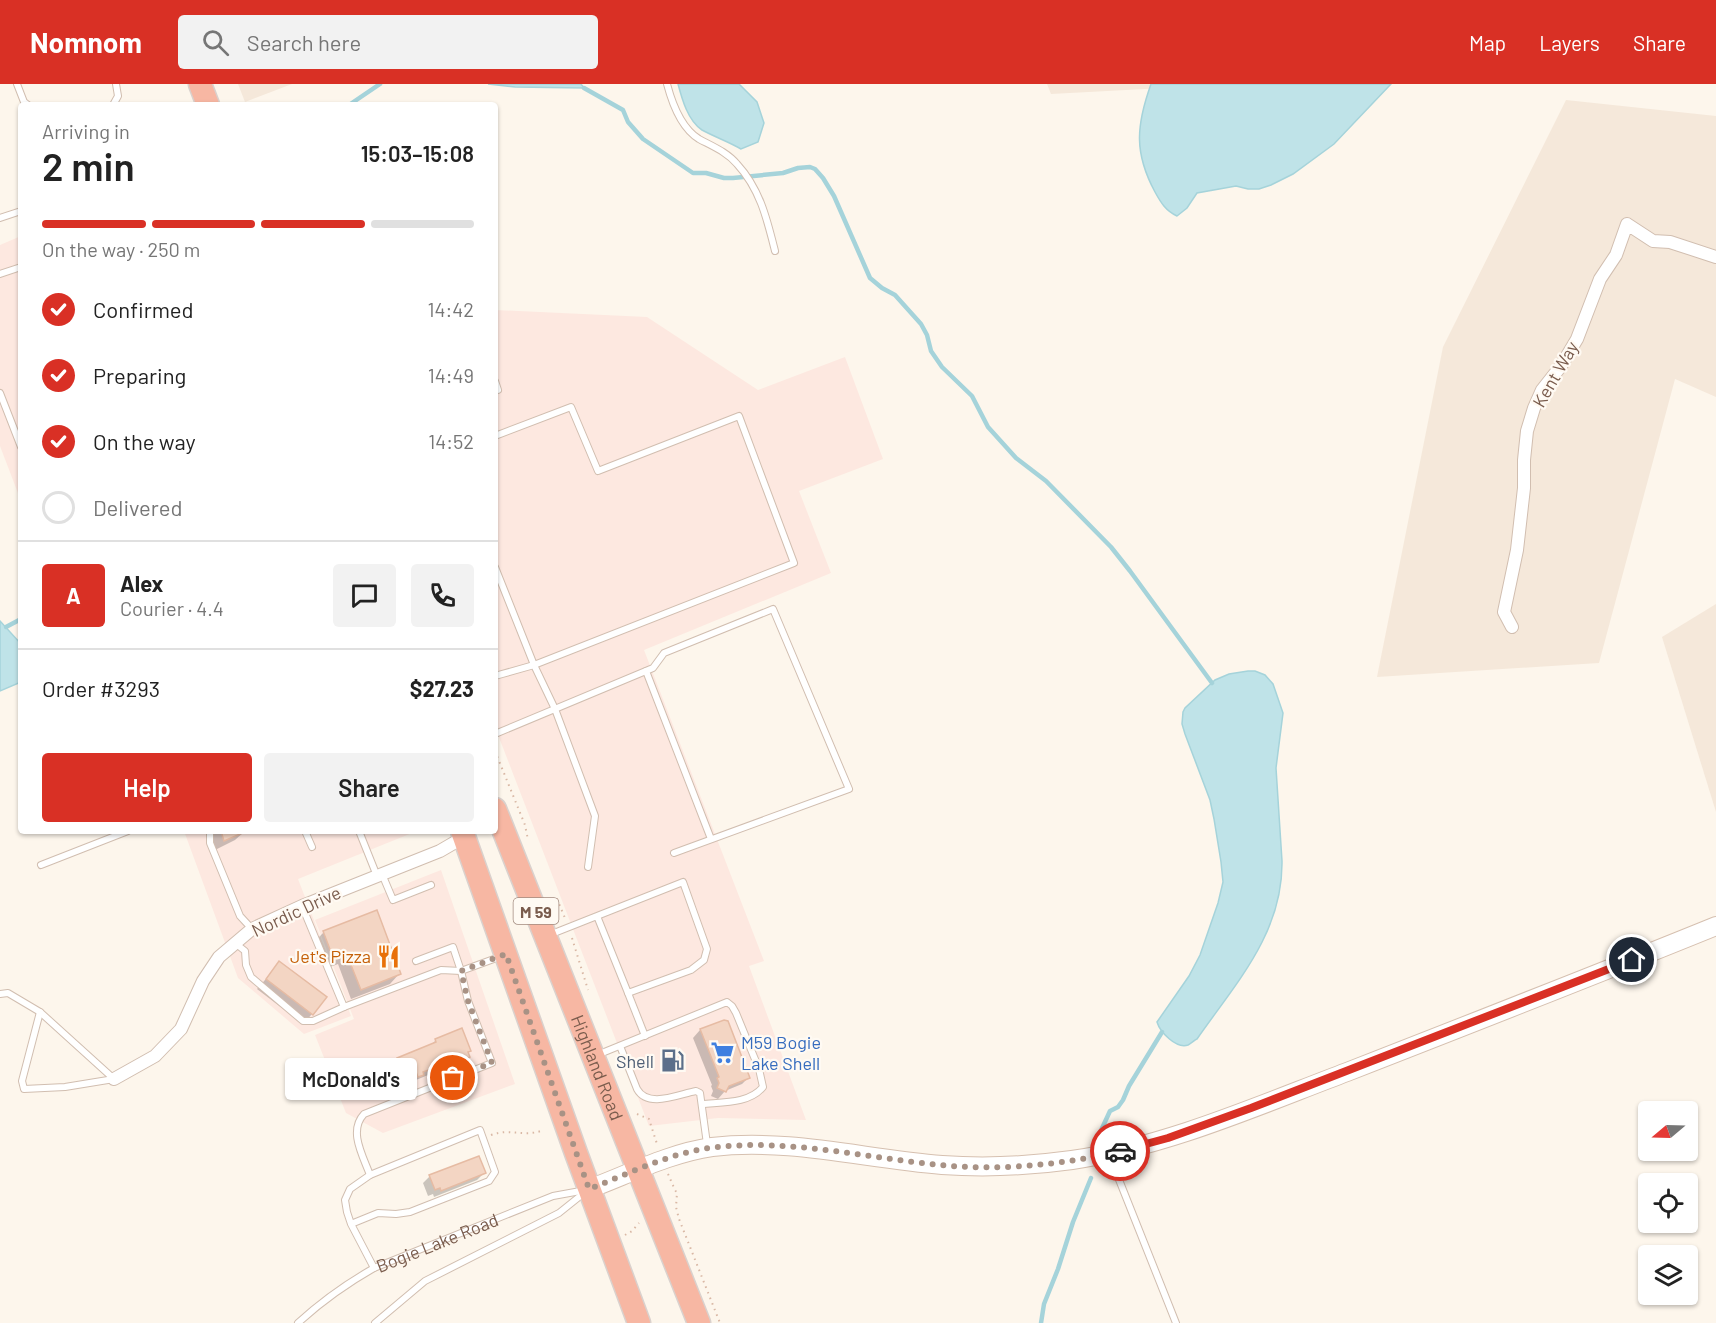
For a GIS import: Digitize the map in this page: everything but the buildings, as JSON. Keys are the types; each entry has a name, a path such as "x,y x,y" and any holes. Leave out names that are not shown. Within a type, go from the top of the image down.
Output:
{"highway":[{"path":"200,84 207,102"},
{"name":"Highland Road","path":"499,829 546,937 699,1323"},
{"name":"M 59","path":"466,834 506,954 639,1323"}],"main road":[{"name":"Bogie Lake Road","path":"589,1189 680,1154 708,1148 750,1145 783,1146 940,1165 981,1167 1056,1162 1109,1153 1168,1138 1251,1108 1716,926"}],"street":[{"name":"Kent Way","path":"1512,627 1504,612 1517,550 1527,431 1542,390 1561,366 1577,339 1600,279 1616,255 1627,224 1653,241 1670,242 1716,257"},
{"name":"Nordic Drive","path":"114,1079 155,1056 181,1029 203,981 219,957 252,929 302,906 440,851 465,834"}],"lane":[{"path":"17,84 25,102"},
{"path":"114,102 118,96 116,84"},
{"path":"667,84 682,122 696,137 715,147 735,162 753,183 767,215 775,251"},
{"path":"0,218 18,212"},
{"path":"0,274 18,268"},
{"path":"0,393 18,439"},
{"path":"498,435 571,406 598,471 740,416 794,563 534,665 498,675"},
{"path":"498,575 534,665 555,709 595,816 588,867"},
{"path":"498,733 653,668 664,653 773,609 849,789 674,853"},
{"path":"646,671 711,839"},
{"path":"41,865 120,834"},
{"path":"210,834 210,843 240,916 252,929"},
{"path":"306,834 312,847"},
{"path":"361,834 393,900 431,885"},
{"path":"546,937 683,882 707,949 704,960 691,970 628,993"},
{"path":"302,906 344,1007"},
{"path":"597,916 645,1036"},
{"path":"234,943 245,951 246,965 251,977 303,1021 313,1021 441,970 461,971 506,954"},
{"path":"370,1175 360,1149 356,1130 359,1119 364,1114 492,1063 468,1001 453,947 416,962"},
{"path":"0,994 8,993 40,1012 114,1079"},
{"path":"593,1057 727,1002 732,1006 759,1069 763,1087 753,1096 740,1100 702,1104"},
{"path":"40,1012 22,1081 24,1089 65,1087 114,1079"},
{"path":"620,1046 640,1094 652,1099 696,1091 700,1093 708,1148"},
{"path":"351,1224 378,1213 410,1212 489,1181 495,1172 480,1130 370,1175 352,1186 346,1196 345,1206 351,1224 374,1268"},
{"path":"1109,1153 1176,1323"},
{"name":"Bogie Lake Road","path":"298,1323 332,1294 374,1268 553,1196 589,1189"},
{"name":"Bogie Lake Road","path":"375,1323 425,1281 559,1214 589,1189"}],"path":[{"path":"498,759 525,825 530,845"},
{"path":"547,901 557,899 569,928 588,991"},
{"path":"633,1105 638,1115 649,1119 654,1137"},
{"path":"483,1138 501,1131 531,1134 541,1131"},
{"path":"675,1191 677,1193 677,1214 720,1323"},
{"path":"623,1237 635,1228 642,1218"}],"shaded area":[{"path":"238,84 292,84 245,102"},
{"path":"1047,84 1239,84 1051,94"},
{"path":"1566,100 1716,116 1716,397 1675,379 1599,663 1377,677 1443,347"},
{"path":"18,237 18,493 0,446 0,245"},
{"path":"498,310 647,317 758,390 845,357 883,459 799,491 831,573 644,650 764,961 749,966 806,1120 718,1118 649,1126 498,735"},
{"path":"1716,604 1716,812 1662,637"},
{"path":"185,834 410,834 298,879 351,1016 304,1034 238,978"},
{"path":"441,870 515,1084 383,1133 346,1113 315,1035 354,1019 315,920"}],"water":[{"path":"488,84 581,84 584,88 515,87"},
{"path":"678,84 739,84 757,102 764,123 758,142 741,149 702,130 689,115"},
{"path":"1151,84 1391,84 1334,144 1293,174 1259,189 1236,186 1197,193 1187,208 1177,216 1167,209 1157,196 1143,165 1140,126"},
{"path":"0,621 18,641 18,683 0,691"},
{"path":"1248,671 1265,675 1273,684 1283,713 1276,768 1282,861 1280,887 1275,911 1254,956 1197,1039 1183,1046 1169,1039 1157,1022 1189,976 1200,955 1223,882 1210,800 1185,734 1182,724 1183,712 1215,680 1229,674"}],"waterway":[{"path":"353,102 380,84"},
{"path":"584,88 623,110 628,122 643,139 693,173 733,178 783,173 798,168 815,169 834,196 870,278 895,295 921,324 927,335 931,351 942,367 972,396 988,427 1016,458 1046,481 1111,547 1212,683"},
{"path":"6,627 18,621"},
{"path":"1098,1137 1110,1111 1118,1107 1123,1100 1162,1032"},
{"path":"1041,1323 1044,1304 1091,1178"}],"way so far":[{"path":"453,1078 492,1063 468,1001 461,971 506,954 589,1189 689,1151 727,1146 783,1146 940,1165 981,1167 1056,1162 1120,1151"}],"place":[{"name":"Jet's Pizza","path":"389,956"},
{"name":"M59 Bogie Lake Shell","path":"723,1052"},
{"name":"Shell","path":"672,1061"},
{"name":"McDonald's","path":"453,1078"}],"route":[{"path":"1120,1151 1202,1127 1632,960"}]}
